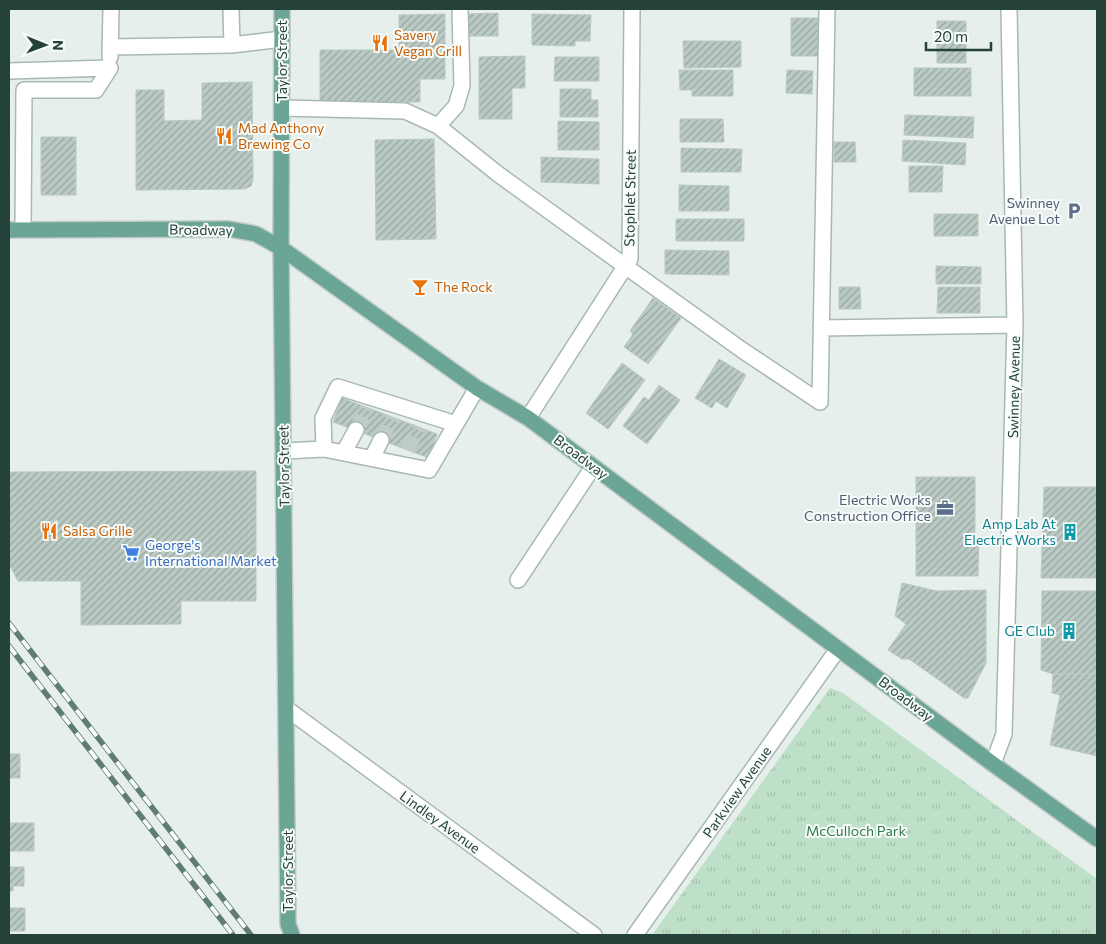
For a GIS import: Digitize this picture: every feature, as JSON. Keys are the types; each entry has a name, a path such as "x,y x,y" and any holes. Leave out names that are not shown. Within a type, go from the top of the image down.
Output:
{"main road":[{"name":"Taylor Street","path":"282,9 281,248 288,932"},
{"name":"Broadway","path":"16,230 229,229 256,234 281,248 477,388 528,418 993,764 1097,839"}],"street":[{"path":"16,230 24,90 96,90 110,68 111,9"},
{"path":"231,9 232,46"},
{"path":"438,126 456,106 462,86 460,9"},
{"name":"Stophlet Street","path":"528,418 630,259 632,9"},
{"path":"282,108 405,111 438,126 498,174 625,266 742,350 820,402 827,9"},
{"name":"Swinney Avenue","path":"993,764 1004,734 1015,325 1008,9"},
{"path":"110,47 232,46 282,39"},
{"path":"9,71 110,68"},
{"path":"821,328 1015,325"},
{"path":"324,449 323,418 338,387 370,403 422,421 456,424"},
{"path":"284,451 324,449 429,470 477,388"},
{"path":"344,452 356,430"},
{"path":"372,458 381,440"},
{"path":"400,464 407,450"},
{"path":"518,580 593,467"},
{"name":"Parkview Avenue","path":"635,935 838,649"},
{"name":"Lindley Avenue","path":"287,709 594,935"}],"green space":[{"name":"McCulloch Park","path":"830,688 843,693 1097,879 1097,935 652,935"}],"building":[{"path":"498,13 498,36 466,36 465,14"},
{"path":"445,14 445,79 420,79 420,102 320,102 320,50 399,50 399,15"},
{"path":"532,14 591,15 590,41 575,41 575,46 532,45"},
{"path":"791,18 818,18 818,56 791,56"},
{"path":"937,21 966,21 966,63 937,63"},
{"path":"683,41 741,41 741,67 684,68"},
{"path":"525,56 525,88 512,88 512,119 479,119 479,57"},
{"path":"555,57 599,57 599,81 554,81"},
{"path":"914,68 971,68 971,96 914,96"},
{"path":"679,70 733,70 733,96 692,96 692,90 680,90"},
{"path":"787,70 813,71 812,94 786,93"},
{"path":"252,82 253,179 251,186 245,189 136,190 136,90 164,90 164,121 202,120 202,83"},
{"path":"560,89 591,89 591,100 598,100 598,117 560,117"},
{"path":"905,115 974,117 973,138 904,135"},
{"path":"680,119 723,119 724,142 680,142"},
{"path":"558,121 599,122 599,150 558,150"},
{"path":"41,137 76,137 76,195 41,195"},
{"path":"434,139 436,239 376,240 375,140"},
{"path":"903,140 966,143 965,165 902,161"},
{"path":"834,142 855,142 856,162 834,162"},
{"path":"681,148 742,149 741,172 681,172"},
{"path":"541,157 599,159 599,184 541,182"},
{"path":"909,166 943,166 942,192 909,192"},
{"path":"679,185 729,186 729,211 679,211"},
{"path":"934,214 978,214 978,236 934,236"},
{"path":"676,219 744,219 744,241 676,241"},
{"path":"665,250 729,251 729,275 665,274"},
{"path":"936,266 981,267 981,284 936,284"},
{"path":"839,287 860,287 861,309 839,309"},
{"path":"938,287 980,287 980,313 937,313"},
{"path":"653,298 681,318 648,364 624,347 633,334 630,331"},
{"path":"719,359 746,375 727,408 716,401 712,408 695,398"},
{"path":"622,363 645,380 608,429 586,413"},
{"path":"659,385 680,400 647,444 623,426 644,397 649,400"},
{"path":"342,398 437,434 429,458 333,422"},
{"path":"256,471 256,601 181,601 181,624 81,625 81,581 18,581 9,564 9,472"},
{"name":"Electric Works Construction Office","path":"916,477 975,477 975,540 979,540 978,576 916,576"},
{"name":"Amp Lab At Electric Works","path":"1044,487 1097,487 1097,578 1041,578"},
{"path":"902,583 937,591 986,590 986,663 968,698 964,698 909,659 902,659 888,650 906,624 895,616"},
{"name":"GE Club","path":"1042,591 1097,591 1097,674 1053,674 1041,670"},
{"path":"1053,674 1097,674 1097,756 1050,745 1060,695 1052,693"},
{"path":"9,754 20,754 20,778 9,778"},
{"path":"9,823 34,823 34,851 9,851"},
{"path":"9,867 24,867 24,886 13,886 13,891 9,891"},
{"path":"9,908 25,908 25,931 9,931"}],"tunnel":[{"path":"356,430 367,408"},
{"path":"381,440 392,417"},
{"path":"407,450 419,427"}],"railway":[{"path":"9,623 251,935"},
{"path":"9,646 233,935"}],"place":[{"name":"Savery Vegan Grill","path":"380,43"},
{"name":"Mad Anthony Brewing Co","path":"224,136"},
{"name":"Swinney Avenue Lot","path":"1074,211"},
{"name":"The Rock","path":"420,287"},
{"name":"Electric Works Construction Office","path":"945,508"},
{"name":"Salsa Grille","path":"49,531"},
{"name":"Amp Lab At Electric Works","path":"1070,532"},
{"name":"George's International Market","path":"131,553"},
{"name":"GE Club","path":"1069,631"}]}
